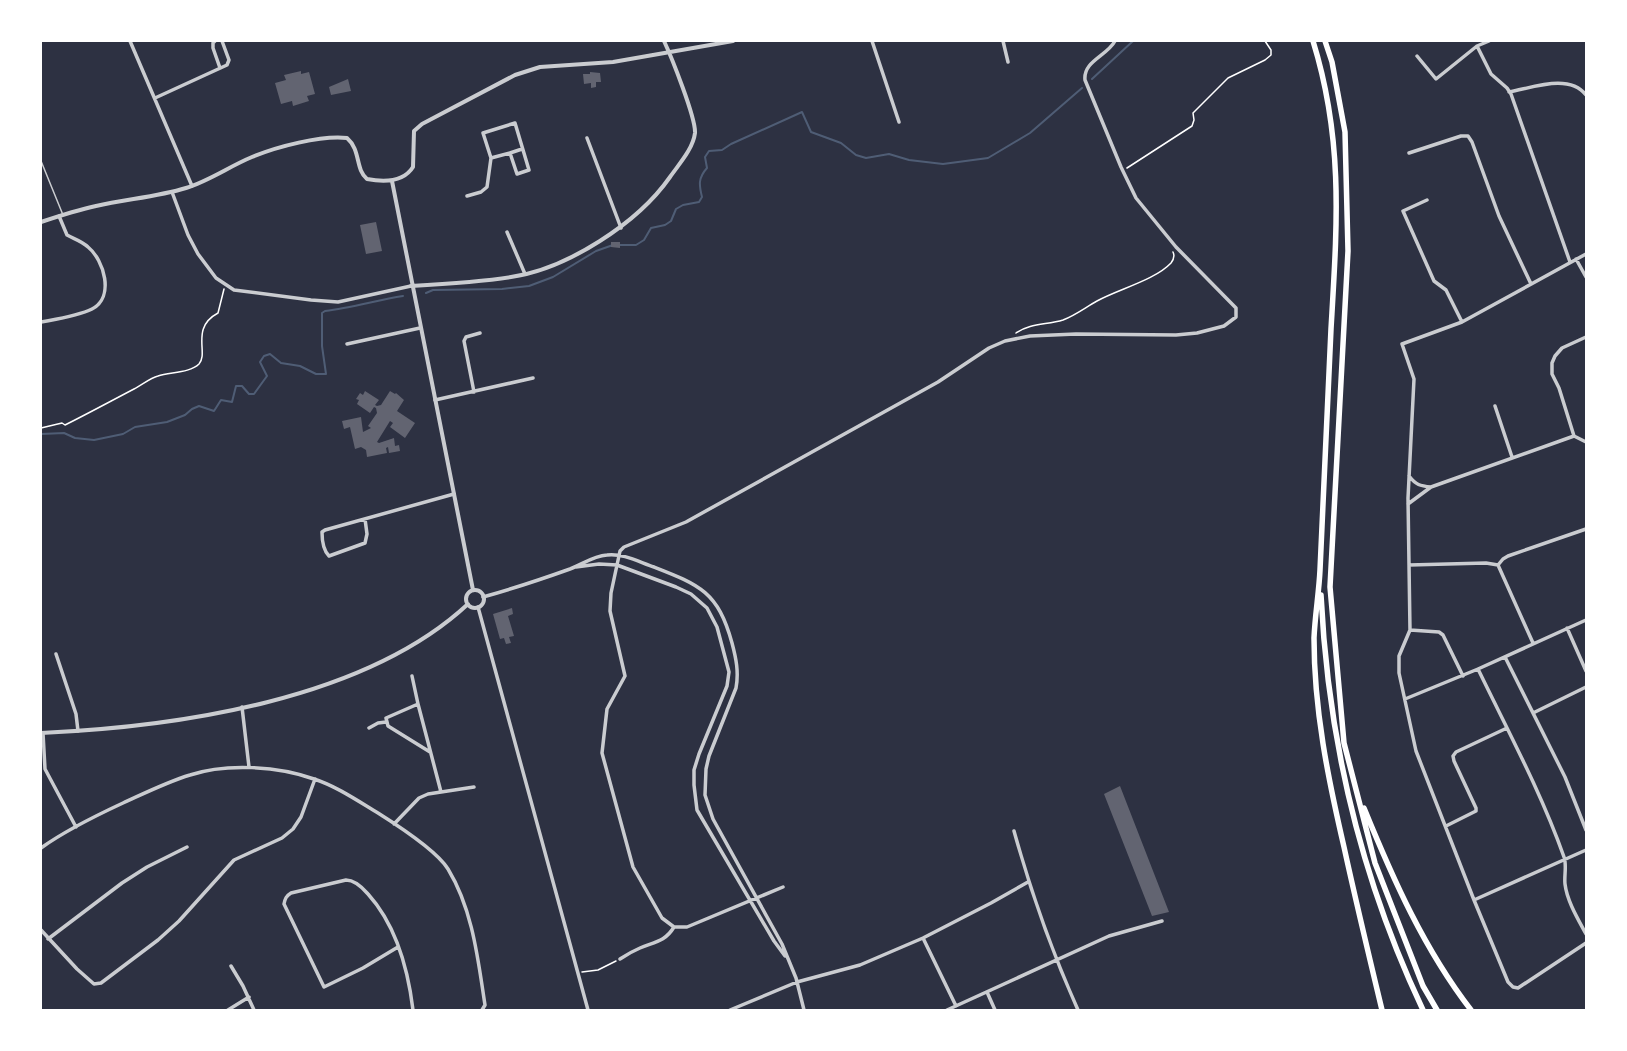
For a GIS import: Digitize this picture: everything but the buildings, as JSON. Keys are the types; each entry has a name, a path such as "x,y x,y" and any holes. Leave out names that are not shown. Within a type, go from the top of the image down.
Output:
{"highway":[{"path":"1313,41 1325,84 1332,123 1338,191 1320,571 1314,636 1316,691 1321,736 1331,791 1382,1010"},
{"path":"1325,41 1332,62 1345,132 1348,251 1330,587 1344,743 1376,863 1423,986 1437,1010"},
{"path":"1320,571 1326,678 1345,787 1365,861 1379,903 1395,946 1423,1010"},
{"path":"1355,785 1391,875 1419,929 1449,981 1471,1010"}],"street":[{"path":"130,41 192,186"},
{"path":"215,41 213,43 213,48 220,68"},
{"path":"155,98 226,65 229,60 222,41"},
{"path":"172,192 188,235 198,254 224,286 234,290 260,295 338,302 412,286 513,277 525,274 565,259 621,228 651,201 666,182 693,142 694,125 664,41"},
{"path":"41,222 61,215 97,206 172,192 192,186 252,157 272,150 310,141 340,137 347,138 356,149 361,171 367,179 392,181 411,170 413,167 414,131 422,124 515,75 542,66 613,62 733,41"},
{"path":"872,41 899,122"},
{"path":"1004,41 1008,62"},
{"path":"783,887 687,927 674,928 662,918 633,867 602,753 607,709 625,676 610,611 618,555 624,547 686,522 938,382 990,348 1010,339 1076,334 1171,336 1197,333 1224,326 1236,317 1236,308 1176,247 1152,219 1136,198 1122,169 1085,80 1084,73 1086,68 1108,50 1115,41"},
{"path":"1417,56 1436,79 1477,46 1489,41"},
{"path":"1477,46 1491,74 1509,92 1570,262"},
{"path":"1509,92 1560,84 1570,84 1586,95"},
{"path":"467,196 485,190 491,168 491,158 483,133 515,123 529,170 517,174 510,153"},
{"path":"1409,153 1460,136 1468,136 1472,142 1499,216 1530,284"},
{"path":"587,138 621,228"},
{"path":"491,158 522,149"},
{"path":"392,181 473,590"},
{"path":"1427,200 1403,211 1434,281 1446,290 1462,322"},
{"path":"41,322 92,309 100,303 104,296 104,276 98,260 88,246 66,235 61,215"},
{"path":"507,232 525,274"},
{"path":"1586,254 1462,322 1402,344 1414,379 1408,504 1410,630 1399,656 1399,673 1416,751 1474,900 1508,982 1513,987 1518,988 1586,943"},
{"path":"1576,259 1586,277"},
{"path":"347,344 420,328"},
{"path":"474,392 464,341 466,337 480,333"},
{"path":"1586,337 1562,348 1555,356 1552,363 1552,374 1559,388 1574,436 1586,442"},
{"path":"435,400 534,378"},
{"path":"1495,406 1512,458"},
{"path":"1408,504 1431,487 1574,436"},
{"path":"1409,476 1420,486 1431,487"},
{"path":"365,518 367,534 365,544 329,556 326,552 322,532 365,518 454,494"},
{"path":"1498,565 1508,556 1586,529"},
{"path":"573,568 594,557 609,554 631,558 697,586 716,603 724,617 736,655 738,678 736,688 709,756 706,769 705,795 713,819 782,944 797,982 804,1010"},
{"path":"1408,565 1486,563 1498,565"},
{"path":"483,597 573,568 599,564 617,565 691,594 707,608 717,627 729,672 727,686 694,770 697,810 774,941 787,958"},
{"path":"1498,565 1533,643"},
{"path":"473,590 479,592 483,597 482,603 478,607"},
{"path":"468,604 467,594 473,590"},
{"path":"468,604 478,607"},
{"path":"76,827 45,769 42,733 78,731 169,721 274,700 310,690 382,661 409,648 429,636 468,604"},
{"path":"478,607 588,1010"},
{"path":"1405,699 1463,676 1586,620"},
{"path":"1566,628 1586,671"},
{"path":"1410,630 1439,632 1443,635 1463,676"},
{"path":"56,654 76,714 78,731"},
{"path":"1505,657 1565,777 1586,830"},
{"path":"1478,669 1533,778 1565,859 1565,883 1567,892 1586,934"},
{"path":"412,676 440,792"},
{"path":"1533,713 1586,687"},
{"path":"386,722 386,718 418,704"},
{"path":"242,707 249,767"},
{"path":"369,728 378,723 386,722"},
{"path":"386,722 388,726 408,740 430,752"},
{"path":"1446,826 1476,811 1453,756 1456,752 1507,728"},
{"path":"41,848 76,827 140,795 190,774 219,768 249,767 295,774 316,779 358,801 394,824 424,845 448,868 461,896 474,941 485,1006 482,1010"},
{"path":"41,930 77,969 94,984 101,983 158,940 205,893 222,871 234,860 282,838 293,829 301,817 316,779"},
{"path":"394,824 419,798 428,794 474,787"},
{"path":"1014,831 1028,882 1056,960 1078,1010"},
{"path":"48,939 122,883 147,867 187,847"},
{"path":"1474,900 1586,850"},
{"path":"398,947 363,968 324,987 284,904 284,901 291,893 330,883 352,880 380,908 393,933 405,966 413,1010"},
{"path":"730,1010 797,982 860,965 923,938 1028,882"},
{"path":"947,1010 1110,936 1162,921"},
{"path":"620,959 641,948 667,938 674,928"},
{"path":"923,938 956,1006"},
{"path":"231,966 249,997 254,1010"},
{"path":"987,992 995,1010"},
{"path":"228,1010 249,997"}],"lane":[{"path":"41,161 61,215"}],"path":[{"path":"1122,169 1192,126 1194,120 1193,113 1228,78 1265,60 1271,55 1272,52 1265,41"},
{"path":"1010,339 1027,327 1064,319 1082,311 1096,301 1165,268 1174,257 1171,248"},
{"path":"41,428 62,423 66,425 157,376 184,370 198,365 201,360 202,336 204,329 210,318 218,313 224,286"},
{"path":"578,971 588,972 598,970 620,959"}],"waterway":[{"path":"1092,79 1133,41"},
{"path":"617,245 636,245 644,240 651,228 665,225 671,221 676,209 683,205 699,202 702,197 700,182 702,175 707,168 705,157 709,151 722,150 731,144 802,112 811,132 841,143 856,155 866,158 889,154 909,160 943,164 988,158 1030,133 1082,88"},
{"path":"426,293 433,290 502,289 529,286 553,277 596,251 613,245"},
{"path":"41,434 64,433 75,438 94,440 123,434 135,427 167,422 185,415 192,409 199,406 214,411 221,400 232,402 236,386 242,386 249,394 254,394 267,376 260,362 264,356 270,354 281,363 300,366 316,374 326,374 322,346 322,313 325,311 403,296"}]}
